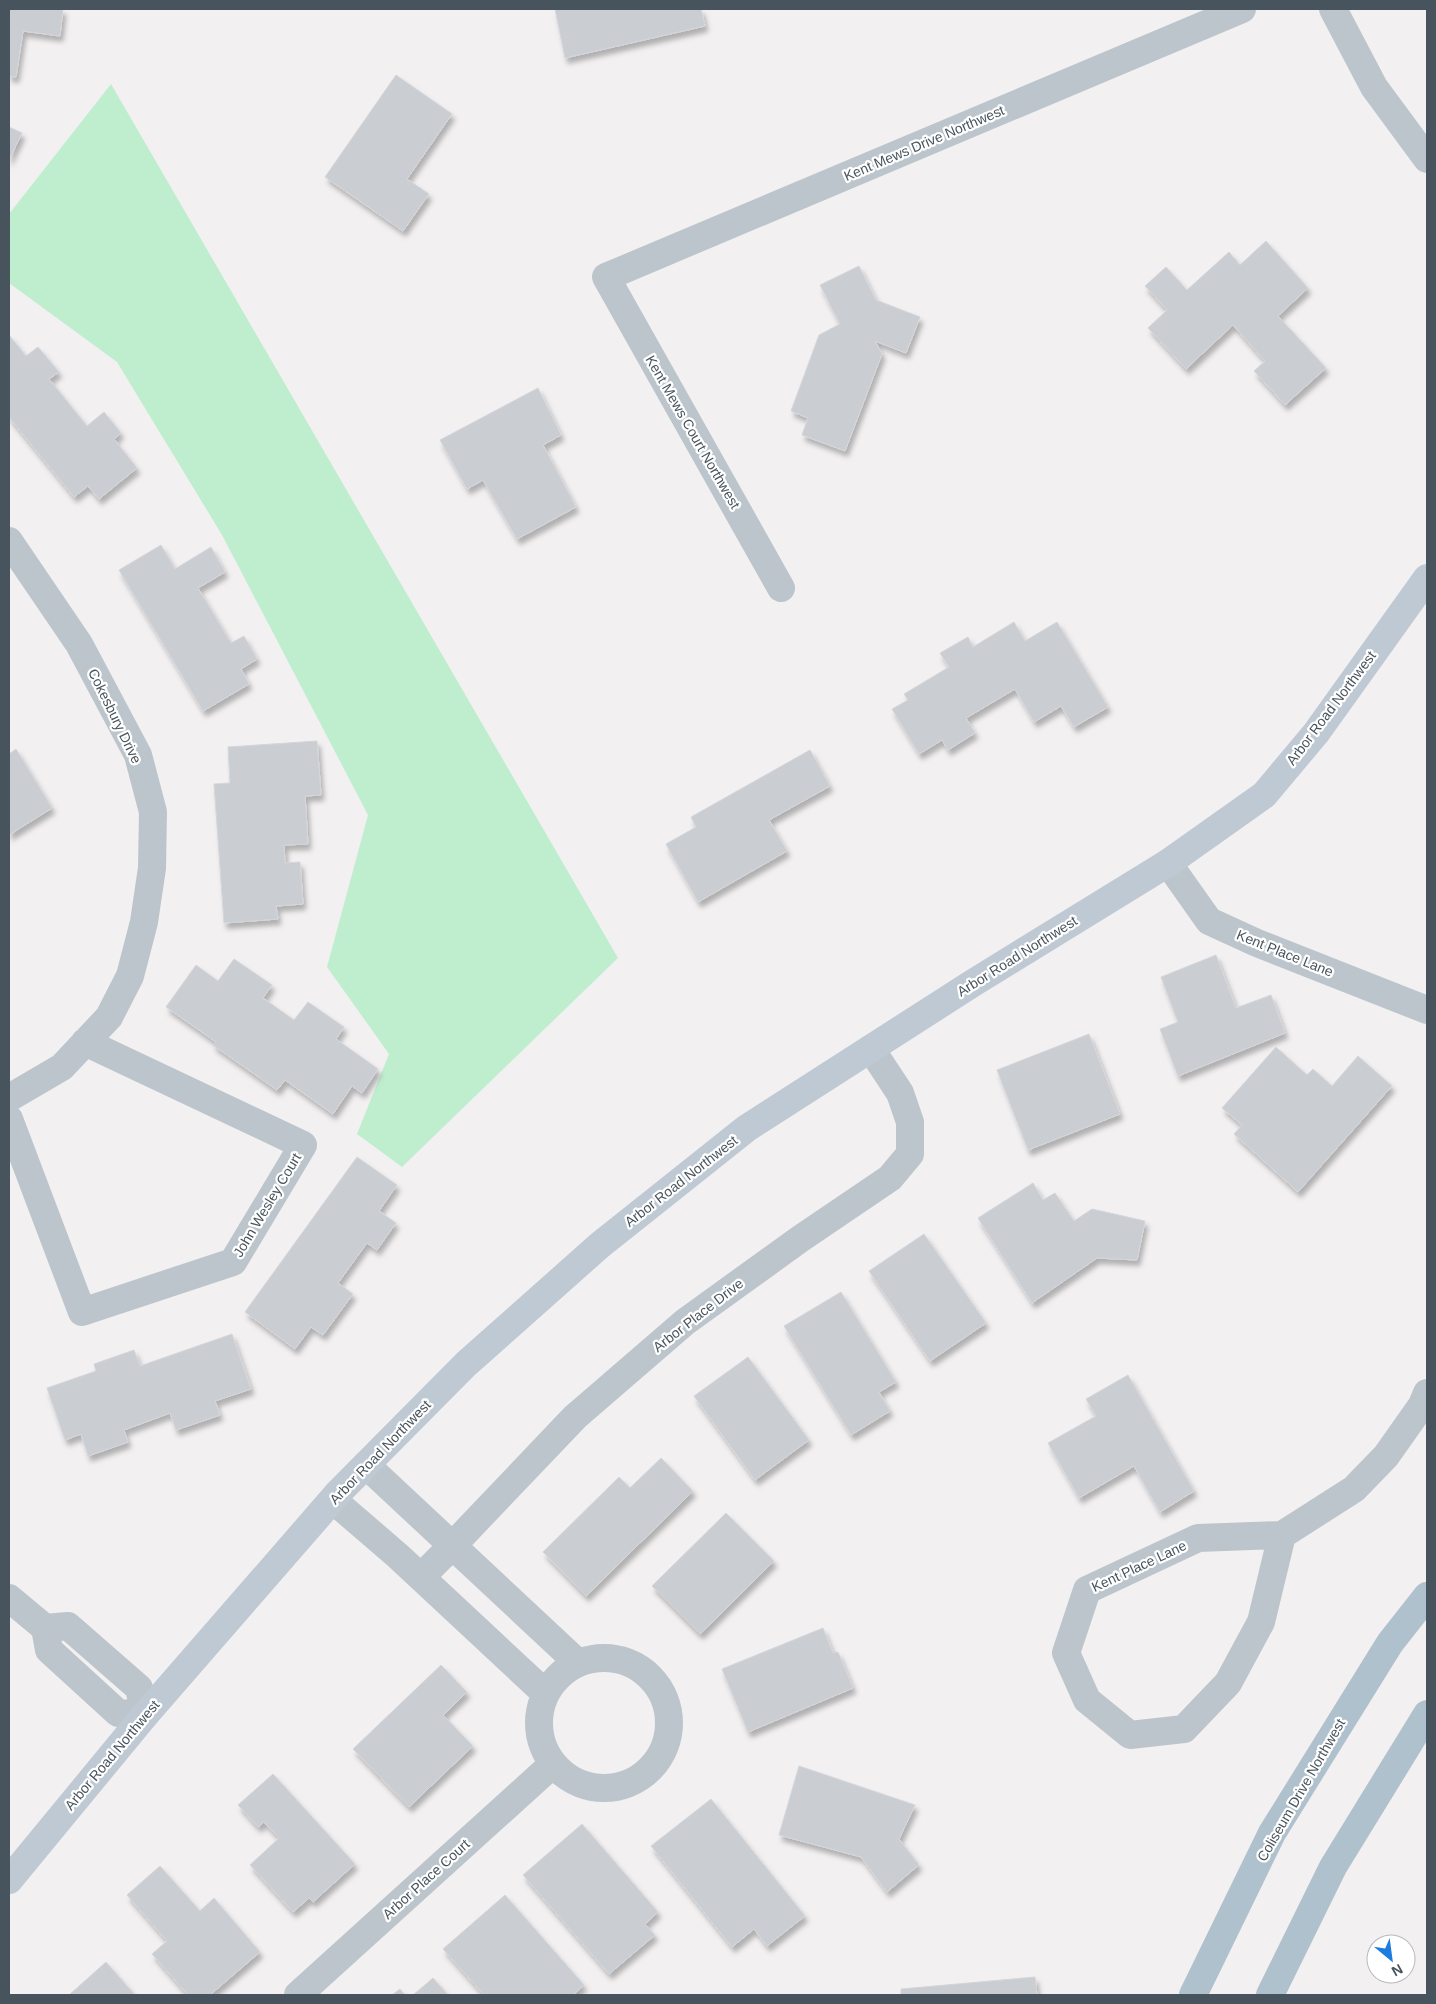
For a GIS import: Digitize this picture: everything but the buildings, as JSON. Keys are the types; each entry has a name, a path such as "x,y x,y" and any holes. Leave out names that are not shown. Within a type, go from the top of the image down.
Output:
{"main road":[{"name":"Coliseum Drive Northwest","path":"1193,1995 1272,1833 1390,1643 1427,1596"},
{"path":"1270,1995 1333,1867 1427,1714"}],"street":[{"name":"Kent Mews Drive Northwest","path":"606,277 1242,9"},
{"path":"1333,9 1374,86 1427,159"},
{"name":"Kent Mews Court Northwest","path":"606,277 781,588"},
{"name":"Cokesbury Drive","path":"9,541 79,644 138,755 153,812 152,868 144,922 130,976 109,1017 62,1067 9,1098"},
{"name":"Arbor Road Northwest","path":"9,1880 145,1715 333,1500 466,1364 600,1245 748,1128 973,983 1168,863 1264,795 1316,733 1427,578"},
{"name":"Kent Place Lane","path":"1168,863 1209,921 1258,943 1427,1010"},
{"name":"John Wesley Court","path":"9,1119 82,1312 233,1262 303,1145 85,1042"},
{"name":"Arbor Place Drive","path":"421,1577 454,1546 575,1417 686,1322 800,1239 890,1178 910,1154 910,1122 900,1093 871,1049"},
{"name":"Kent Place Lane","path":"1282,1534 1261,1622 1228,1683 1184,1729 1130,1735 1087,1700 1066,1653 1087,1590 1198,1538 1282,1534 1354,1489 1386,1456 1422,1405 1427,1393"},
{"path":"366,1465 577,1662"},
{"path":"333,1500 421,1577 545,1693"},
{"path":"9,1598 45,1628 49,1650 118,1713 145,1715"},
{"path":"598,1657 620,1659 641,1668 656,1683 667,1702 670,1724 665,1746 654,1765 637,1779 618,1787 596,1788 576,1782 558,1770 553,1764 546,1754 538,1734 538,1713 545,1693 559,1675 577,1662 598,1657"},
{"name":"Arbor Place Court","path":"298,1995 553,1764"}],"green space":[{"path":"111,84 618,958 402,1167 357,1134 389,1054 327,967 368,815 222,535 117,362 9,283 9,214"}]}
